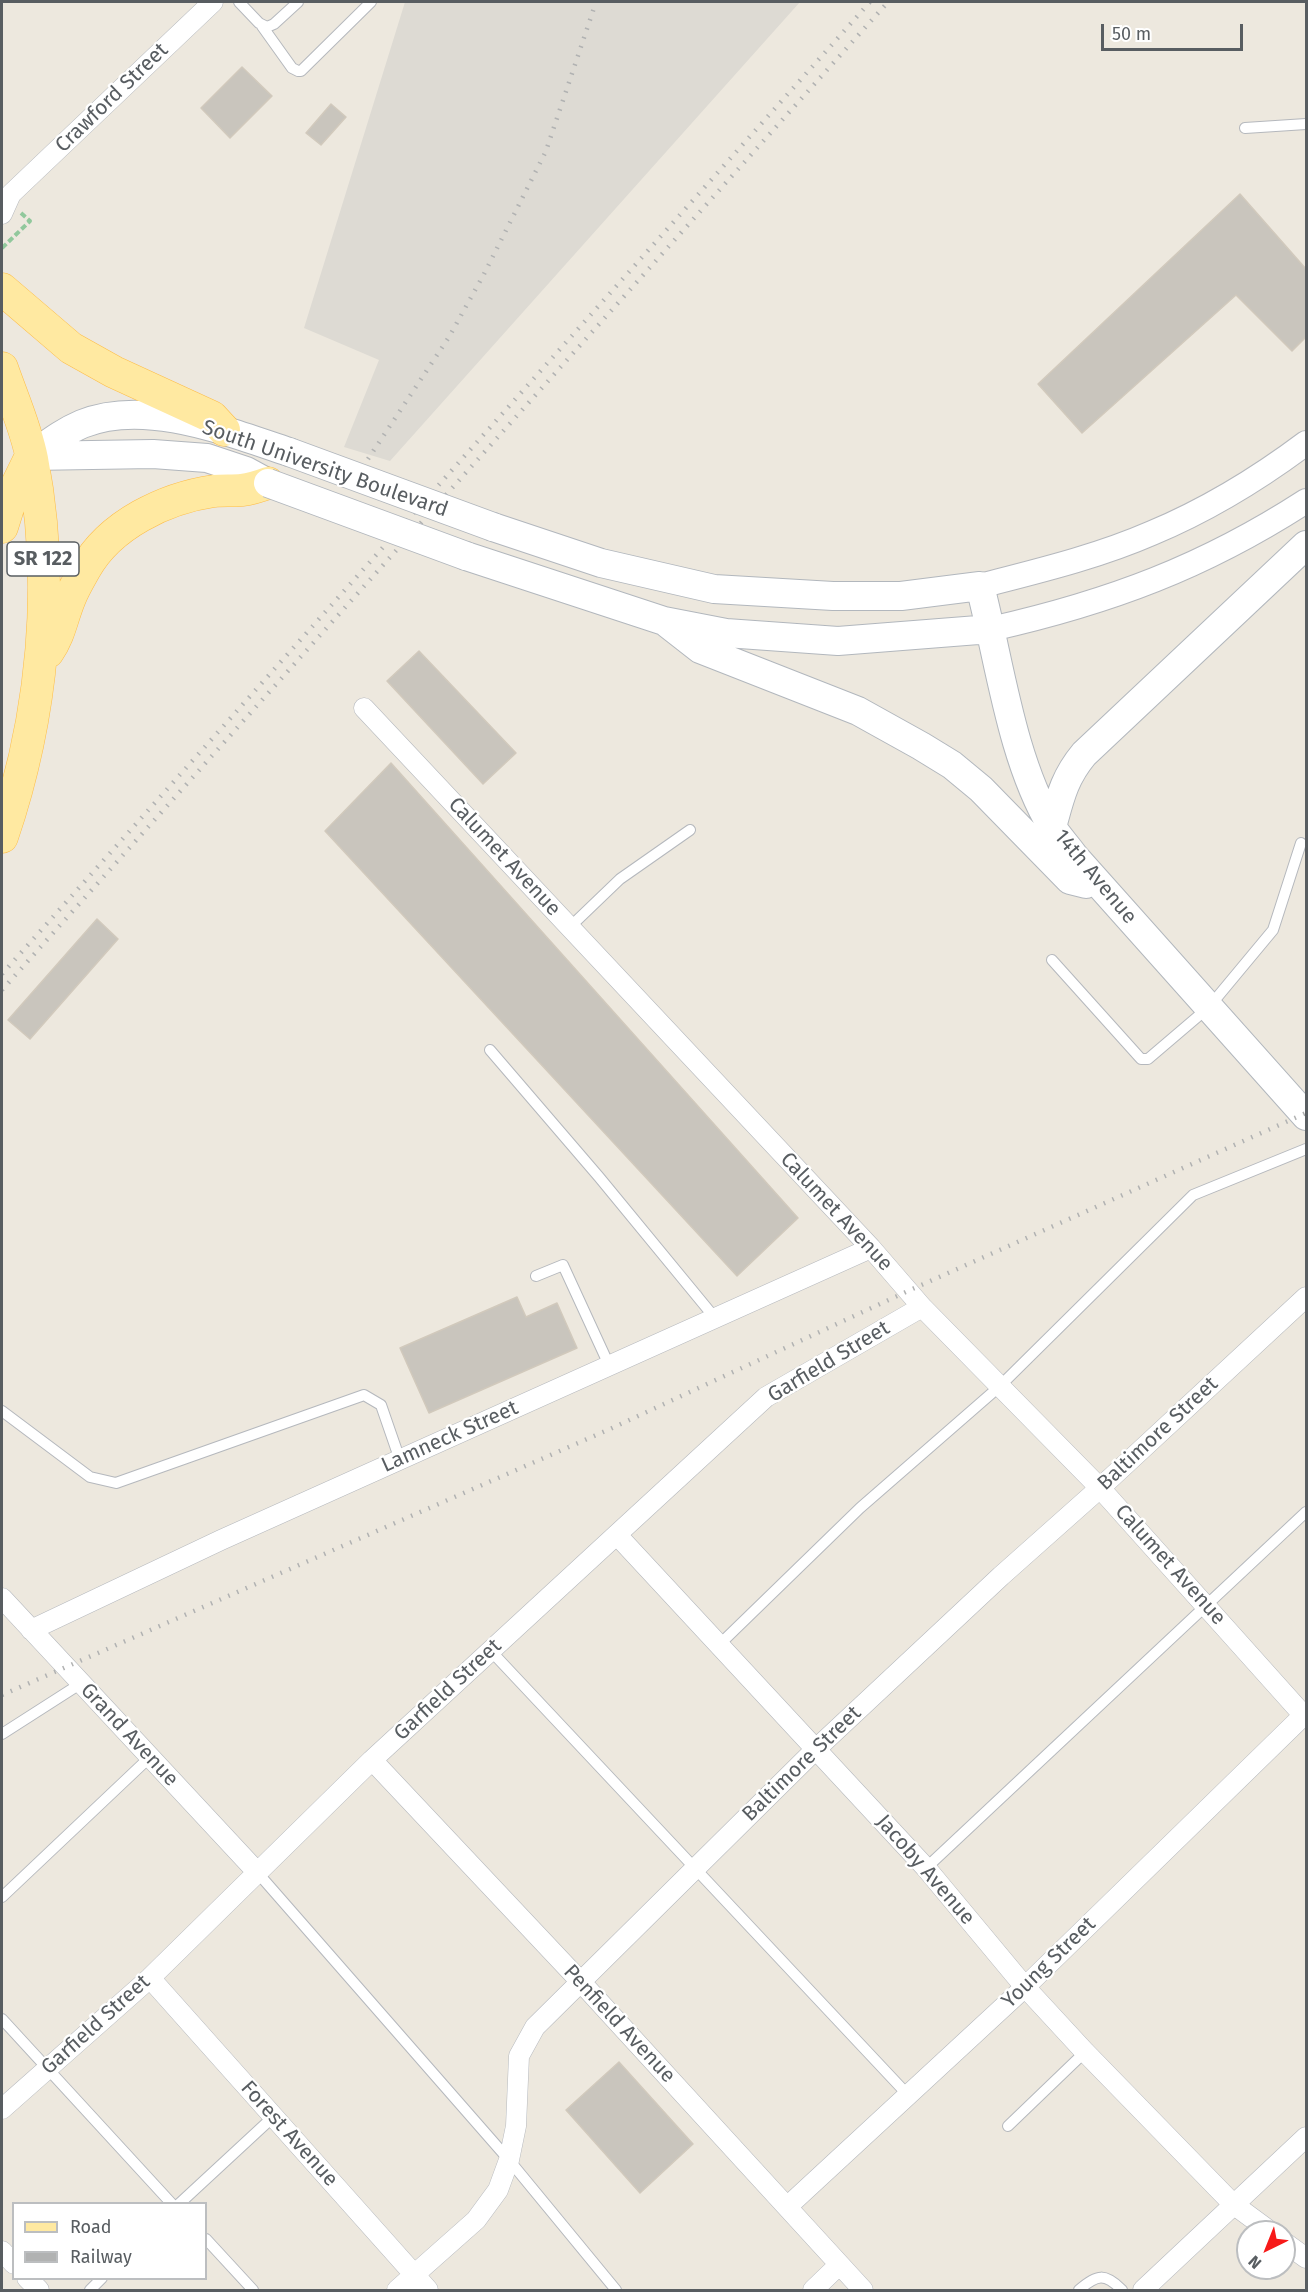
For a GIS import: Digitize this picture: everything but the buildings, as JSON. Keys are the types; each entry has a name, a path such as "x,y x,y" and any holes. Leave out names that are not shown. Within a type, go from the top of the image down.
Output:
{"main road":[{"path":"2,289 71,348 114,372 212,417 224,430"},
{"name":"SR 122","path":"2,368 31,456 40,513 42,551 41,663 23,765 2,837"},
{"name":"South University Boulevard","path":"31,456 63,433 84,423 114,415 154,415 224,430 493,528 601,563 714,589 833,596 890,596 980,586"},
{"path":"2,438 31,456 12,495 2,527"},
{"name":"South University Boulevard","path":"31,456 153,454 207,458 466,556 664,621 726,633 838,641 991,628"},
{"path":"41,663 57,638 70,597 86,566 105,543 131,522 158,507 185,497 215,491 245,490 268,483"},
{"path":"1052,827 1064,783 1071,769 1084,754 1306,545"},
{"name":"14th Avenue","path":"980,586 1017,743 1032,784 1052,827 1074,856 1306,1116"},
{"path":"664,621 700,650 858,711 921,746 952,765 981,789 1070,880 1104,889"}],"street":[{"name":"Crawford Street","path":"11,213 6,196 213,2"},
{"name":"South University Boulevard","path":"980,586 1052,567 1151,534 1226,497 1306,443"},
{"name":"South University Boulevard","path":"991,628 1048,616 1109,598 1161,578 1238,541 1306,501"},
{"name":"Calumet Avenue","path":"364,708 871,1248 922,1307 1100,1488 1306,1715"},
{"name":"Lamneck Street","path":"31,1630 221,1540 871,1248"},
{"name":"Baltimore Street","path":"397,2290 476,2220 498,2190 509,2160 516,2126 519,2056 535,2027 816,1749 1000,1576 1100,1488 1306,1297"},
{"name":"Garfield Street","path":"2,2109 150,1978 372,1760 766,1397 922,1307"},
{"name":"Jacoby Avenue","path":"616,1535 926,1868 1025,1987 1085,2052 1233,2204 1255,2220"},
{"name":"Grand Avenue","path":"2,1598 257,1872"},
{"name":"Young Street","path":"787,2207 1025,1987 1306,1715"},
{"name":"Penfield Avenue","path":"372,1760 580,1981 863,2290"},
{"name":"Forest Avenue","path":"150,1978 428,2290"},
{"path":"1150,2288 1233,2204 1306,2137"},
{"path":"813,2290 839,2265"}],"lane":[{"path":"239,2 262,26 292,68 298,71 305,69 371,2"},
{"path":"262,26 271,26 297,2"},
{"path":"1245,128 1306,124"},
{"path":"570,927 620,879 690,830"},
{"path":"1052,960 1141,1059 1148,1059 1209,1007 1273,930 1301,843"},
{"path":"490,1050 599,1176 715,1318"},
{"path":"719,1645 860,1508 1000,1386 1194,1195 1306,1149"},
{"path":"536,1276 563,1265 609,1365"},
{"path":"2,1411 90,1477 116,1483 364,1395 381,1405 400,1460"},
{"path":"926,1868 1306,1512"},
{"path":"490,1650 907,2094"},
{"path":"2,1734 80,1683"},
{"path":"2,1897 150,1757"},
{"path":"257,1872 509,2160 616,2290"},
{"path":"2,2019 170,2202"},
{"path":"1008,2126 1085,2052"},
{"path":"181,2202 273,2117"},
{"path":"207,2240 253,2290"},
{"path":"1079,2290 1089,2281 1100,2277 1111,2279 1122,2290"}],"path":[{"path":"2,248 30,221 11,213"}],"shaded area":[{"path":"405,2 800,2 390,461 344,447 379,360 304,328"}],"railway":[{"path":"368,459 449,337 484,274 546,151 596,2"},
{"path":"2,974 870,2"},
{"path":"2,990 888,2"},
{"path":"2,1695 610,1429 908,1291 1306,1113"}]}
